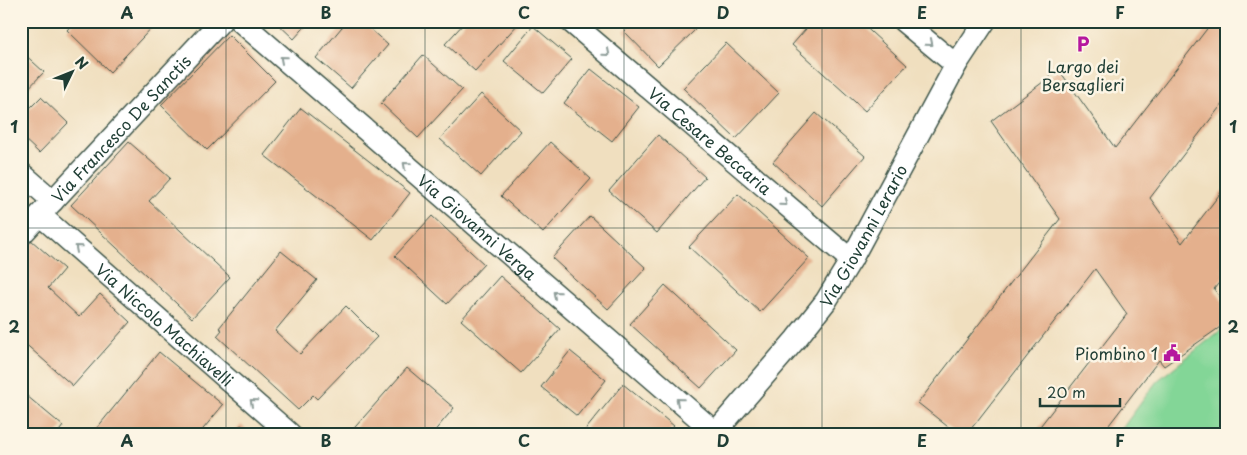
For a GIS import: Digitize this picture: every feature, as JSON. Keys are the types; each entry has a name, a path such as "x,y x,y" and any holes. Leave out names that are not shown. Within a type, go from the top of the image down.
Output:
{"street":[{"name":"Via Francesco De Sanctis","path":"21,235 221,21"},
{"name":"Via Giovanni Verga","path":"240,21 716,433"},
{"name":"Via Cesare Beccaria","path":"570,21 851,260"},
{"path":"903,21 956,65"},
{"name":"Via Giovanni Lerario","path":"716,433 826,301 851,260 956,65 985,21"},
{"name":"Via Niccolo Machiavelli","path":"21,173 46,208 290,434"}],"green space":[{"path":"1226,326 1226,434 1118,434 1157,381"}],"building":[{"path":"75,21 158,21 110,72 67,30"},
{"path":"275,21 310,21 294,39"},
{"path":"347,21 361,21 388,45 351,88 316,58"},
{"path":"466,21 518,21 519,23 475,71 445,44"},
{"path":"634,21 687,21 695,30 658,66 624,31"},
{"path":"813,21 859,21 907,65 865,111 792,45"},
{"path":"1213,21 1226,21 1226,99 1150,198 1182,243 1226,186 1226,274 1214,289 1226,306 1226,323 1164,366 1159,360 1102,434 1034,434 1127,314 1095,269 967,434 957,434 918,403 1060,219 991,121 1059,70 1115,148"},
{"path":"533,26 572,59 543,93 504,61"},
{"path":"229,35 275,81 207,150 161,105"},
{"path":"726,43 779,93 736,139 683,88"},
{"path":"21,51 44,72 21,96"},
{"path":"423,55 462,90 418,138 381,103"},
{"path":"591,69 639,107 612,141 564,103"},
{"path":"481,94 521,131 481,176 440,139"},
{"path":"41,97 68,123 39,153 21,136 21,117"},
{"path":"301,108 410,193 373,240 264,155"},
{"path":"816,113 865,156 822,206 773,162"},
{"path":"658,135 705,177 657,233 609,191"},
{"path":"129,142 170,178 149,201 230,277 192,318 71,205"},
{"path":"550,142 591,179 543,233 501,196"},
{"path":"738,194 809,258 760,312 689,247"},
{"path":"432,216 484,264 447,304 395,256"},
{"path":"590,216 646,268 608,309 552,258"},
{"path":"31,240 64,269 48,288 79,317 100,294 130,322 73,386 21,340 21,251"},
{"path":"281,251 317,280 275,331 300,354 346,306 377,337 317,399 313,395 298,410 217,336 222,330 219,328"},
{"path":"500,276 560,329 521,373 461,320"},
{"path":"665,285 736,350 701,388 630,324"},
{"path":"570,351 606,380 577,416 541,387"},
{"path":"159,352 223,405 199,434 158,434 151,428 146,434 92,434"},
{"path":"407,368 454,408 432,434 349,434"},
{"path":"623,384 674,426 668,434 582,434"},
{"path":"21,391 63,426 57,434 21,434"},
{"path":"241,425 252,434 233,434"}],"place":[{"name":"Largo dei Bersaglieri","path":"1083,44"},
{"name":"Piombino 1","path":"1172,353"}]}
